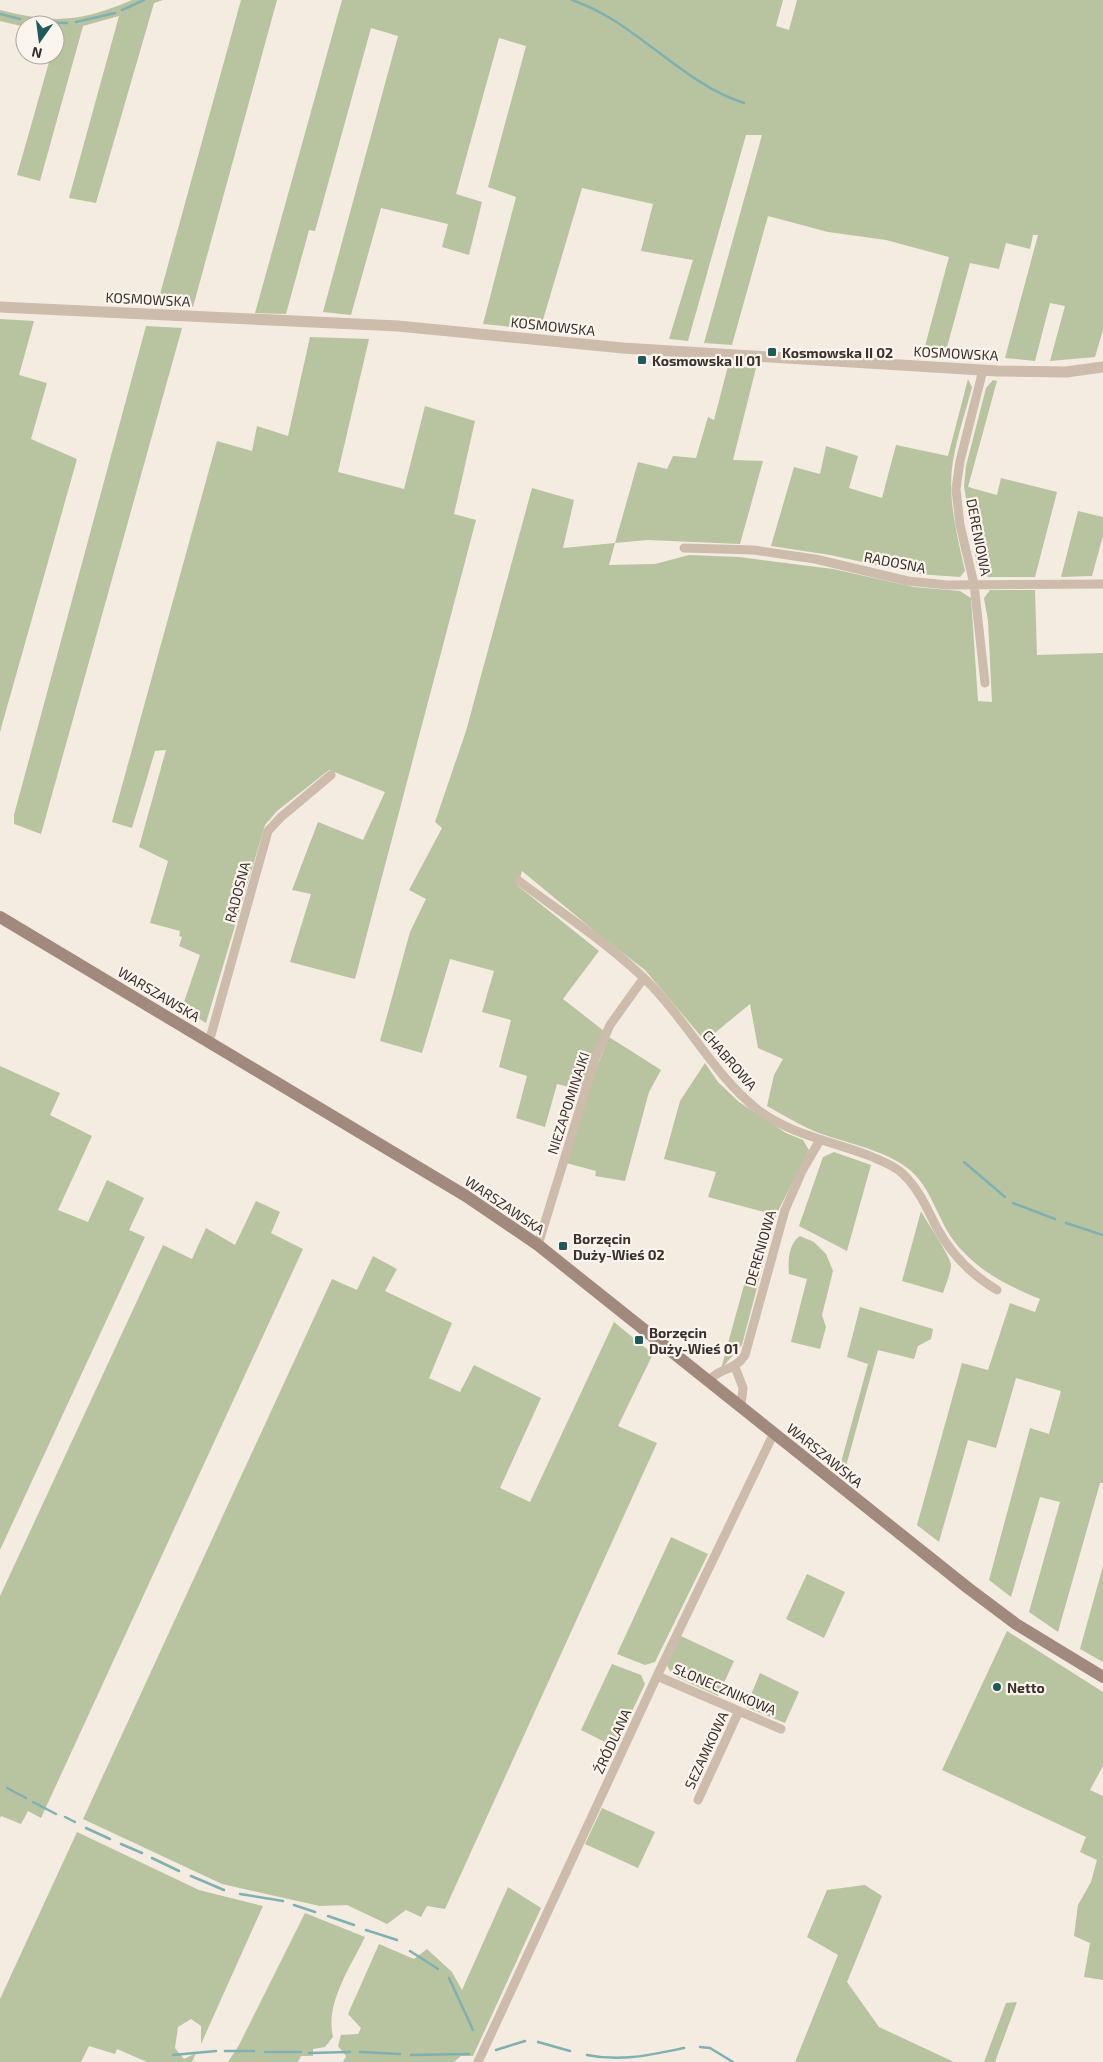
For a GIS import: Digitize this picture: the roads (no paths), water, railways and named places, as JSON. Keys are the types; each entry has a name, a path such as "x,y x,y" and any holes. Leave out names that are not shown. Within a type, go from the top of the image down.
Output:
{"main road":[{"name":"WARSZAWSKA","path":"0,917 466,1196 538,1245 1016,1624 1103,1677"}],"street":[{"name":"KOSMOWSKA","path":"0,307 398,326 623,348 983,370 1066,372 1103,367"},
{"name":"DERENIOWA","path":"983,370 960,461 956,489 960,524 974,584 985,683"},
{"name":"RADOSNA","path":"684,548 754,550 814,559 908,581 947,585 1103,584"},
{"name":"RADOSNA","path":"209,1042 268,830 331,775"},
{"name":"CHABROWA","path":"519,880 632,967 741,1096 760,1112 788,1128 855,1150 902,1172 922,1198 938,1229 965,1267 997,1290"},
{"name":"NIEZAPOMINAJKI","path":"538,1245 595,1059 610,1025 643,979"},
{"name":"DERENIOWA","path":"735,1366 745,1355 785,1210 802,1171 820,1140"},
{"path":"709,1381 716,1372 735,1366 744,1388 741,1406"},
{"name":"ŹRÓDLANA","path":"478,2062 657,1676 771,1439 776,1435"},
{"name":"SŁONECZNIKOWA","path":"657,1676 781,1728"},
{"name":"SEZAMKOWA","path":"698,1800 739,1711"}],"waterway":[{"path":"122,10 144,0"},
{"path":"572,0 617,22 699,81 744,103"},
{"path":"76,22 115,13"},
{"path":"0,14 15,18"},
{"path":"964,1162 1005,1197"},
{"path":"1013,1203 1055,1219"},
{"path":"1066,1223 1103,1235"},
{"path":"7,1788 26,1798"},
{"path":"33,1802 56,1814"},
{"path":"65,1817 75,1822"},
{"path":"86,1828 110,1839"},
{"path":"121,1844 142,1853"},
{"path":"152,1858 179,1871"},
{"path":"191,1876 224,1890"},
{"path":"240,1894 283,1901"},
{"path":"294,1905 315,1912"},
{"path":"328,1916 354,1925"},
{"path":"366,1930 397,1940"},
{"path":"410,1951 438,1969"},
{"path":"449,1978 473,2030"},
{"path":"496,2050 525,2041"},
{"path":"538,2042 570,2051"},
{"path":"700,2047 710,2048 733,2062"},
{"path":"587,2055 624,2058 684,2048"},
{"path":"173,2055 216,2051"},
{"path":"225,2051 254,2051"},
{"path":"265,2052 301,2052"},
{"path":"309,2053 350,2052"},
{"path":"360,2052 400,2054"},
{"path":"411,2055 469,2054"}],"place":[{"name":"Kosmowska II 02","path":"772,352"},
{"name":"Kosmowska II 01","path":"642,360"},
{"name":"Borzęcin Duży-Wieś 02","path":"563,1246"},
{"name":"Borzęcin Duży-Wieś 01","path":"639,1340"},
{"name":"Netto","path":"997,1687"}]}
